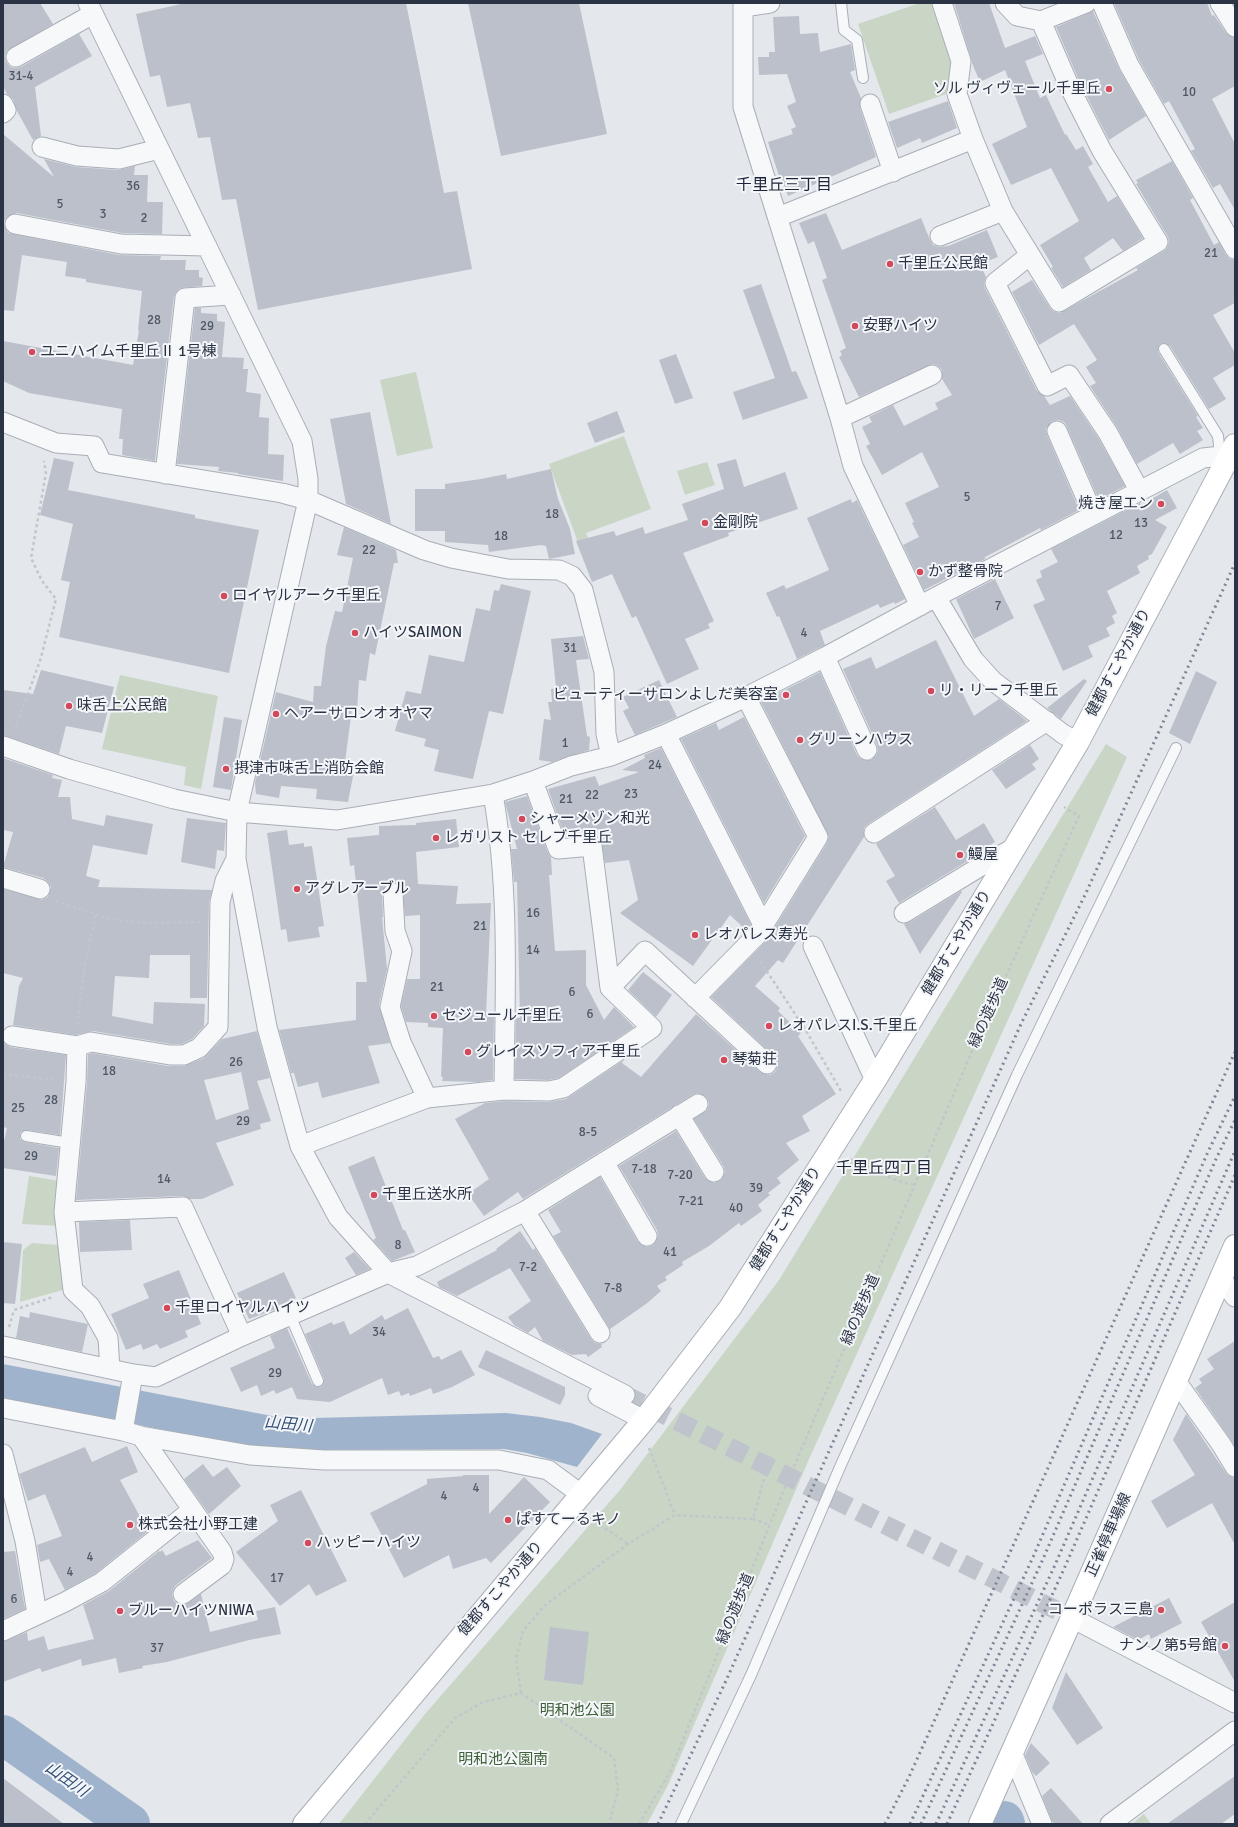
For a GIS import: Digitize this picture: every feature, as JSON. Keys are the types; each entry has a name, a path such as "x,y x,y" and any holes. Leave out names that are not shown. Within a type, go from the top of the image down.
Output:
{"street":[{"path":"770,3 743,5 743,107 840,418 853,466 928,601 973,659 993,681 1063,734 1078,742"},
{"path":"942,3 961,61 957,94 973,139 1003,211 1059,302 1158,242 1102,151 1071,90 1041,21"},
{"path":"1005,3 1017,16 1041,21 1086,3"},
{"path":"1102,3 1129,65 1235,249"},
{"path":"1220,3 1235,27"},
{"path":"16,57 90,9 302,441 308,479 308,500 237,812 236,859 267,1027 300,1146 338,1217 388,1273 625,1395"},
{"path":"3,104 6,110 3,113"},
{"path":"870,104 893,172"},
{"path":"778,217 973,139"},
{"path":"42,147 77,156 119,159 159,149"},
{"path":"940,236 1003,211"},
{"path":"14,224 121,244 206,246"},
{"path":"1030,254 995,283 1047,386 1069,375 1108,433 1139,490"},
{"path":"165,474 185,298 231,295"},
{"path":"840,418 932,375"},
{"path":"3,422 56,443 94,446 102,463 282,493 308,500 424,550 451,558 508,569 559,570 572,576 583,590 604,672 606,734 611,756"},
{"path":"1057,431 1093,514"},
{"path":"5,747 69,769 144,790 237,812 337,820 493,794 571,766 611,756 666,734 824,657 1139,490 1203,458 1228,452"},
{"name":"健都すこやか通り","path":"304,1824 644,1420 730,1308 875,1080 1078,742 1228,452"},
{"path":"824,657 867,750"},
{"path":"695,998 758,934 818,837 746,696"},
{"path":"874,833 1047,721"},
{"path":"666,734 763,925"},
{"path":"300,1146 427,1098 504,1090 549,1091 563,1088 652,1028 610,988 592,846 558,849 532,781"},
{"path":"493,794 500,834 505,946 504,1090"},
{"path":"904,913 986,863 1014,848"},
{"path":"12,1036 77,1046 91,1042 170,1055 184,1055 198,1048 218,1027 220,902 225,880 236,859"},
{"path":"3,878 40,889"},
{"path":"393,893 395,932 402,951 390,1007 401,1042 427,1098"},
{"path":"814,946 875,1080"},
{"path":"610,988 645,951 767,1064"},
{"path":"77,1046 76,1082 64,1212 73,1290 90,1306 108,1338 110,1369"},
{"path":"4,1346 133,1374 156,1377 242,1336 388,1273 417,1266 526,1211 698,1104"},
{"path":"679,1116 714,1172"},
{"path":"604,1162 647,1236"},
{"path":"64,1212 183,1207 242,1336"},
{"path":"526,1211 600,1333"},
{"name":"正雀停車場線","path":"980,1824 1235,1246"},
{"path":"1221,1278 1235,1297"},
{"path":"465,1312 471,1328 644,1420"},
{"path":"133,1374 132,1433 192,1510 222,1552 224,1559 222,1565 183,1594"},
{"path":"1176,1381 1221,1444 1235,1467"},
{"path":"3,1408 250,1455 324,1460 499,1460 548,1470 582,1495"},
{"path":"3,1454 25,1542 37,1614"},
{"path":"3,1631 65,1602 102,1582 192,1510"},
{"path":"1072,1618 1235,1703"},
{"path":"1110,1824 1235,1731"},
{"path":"1012,1752 1042,1824"}],"lane":[{"path":"841,3 844,30 857,40 863,78"},
{"path":"1164,349 1228,452"},
{"path":"681,1824 751,1675 840,1467 1017,1075 1176,748"},
{"path":"26,1136 70,1143"},
{"path":"290,1316 318,1381"}],"path":[{"path":"5,747 40,661 56,599 42,581 31,558 46,474 41,437"},
{"name":"緑の遊歩道","path":"639,1824 670,1772 770,1525 979,1035 1079,816 1062,806"},
{"path":"40,889 40,895 110,919 146,923 219,922"},
{"path":"77,1046 80,993 86,957 96,915"},
{"path":"748,943 805,1029 843,1095"},
{"path":"3,1074 76,1082"},
{"path":"846,1157 878,1174 915,1185"},
{"path":"4,1346 14,1310 73,1290"},
{"path":"648,1446 675,1515"},
{"path":"753,1519 771,1453"},
{"path":"609,1824 618,1790 614,1758 521,1693 516,1659 523,1631 545,1605 628,1544 675,1515 753,1519 770,1525"},
{"path":"590,1517 628,1544"},
{"path":"364,1824 455,1718 484,1702 521,1693"}],"green space":[{"path":"920,3 931,3 954,69 949,93 889,114 858,24"},
{"path":"416,372 433,448 397,456 380,380"},
{"path":"624,436 651,509 586,533 589,541 579,545 549,464"},
{"path":"707,462 715,485 685,495 677,471"},
{"path":"120,675 218,696 201,789 184,785 186,767 102,749"},
{"name":"明和池公園","path":"1106,744 1127,757 810,1457 668,1785 647,1824 339,1824 425,1714 620,1490 779,1280"},
{"path":"29,1176 60,1181 55,1195 59,1226 22,1224"},
{"path":"32,1243 58,1245 70,1288 20,1302 23,1250"},
{"path":"1144,1814 1151,1824 1132,1824"}],"water":[{"path":"3,1364 277,1417 314,1418 506,1413 540,1417 571,1423 602,1434 577,1467 527,1453 504,1449 313,1450 245,1446 3,1398"}],"building":[{"path":"3,3 40,3 53,24 7,51 5,56 6,62 11,67 21,67 79,34 92,56 35,87 41,136 33,140 17,111 13,99 7,94 3,87"},
{"path":"186,3 406,3 444,193 457,191 472,269 258,310 236,199 222,200 210,137 198,138 190,103 167,107 160,75 150,77 136,14"},
{"path":"468,3 579,3 607,134 501,156"},
{"path":"954,3 989,3 1005,48 1035,36 1043,54 1025,61 1040,98 1046,95 1065,135 1066,134 1076,150 1083,146 1093,164 1088,167 1108,202 1117,196 1143,238 1123,251 1113,238 1084,258 1091,270 1063,287 1051,268 1053,267 1040,245 1079,221 1051,168 1011,185 992,144 1027,127 1005,70 980,82 972,63"},
{"path":"1114,3 1207,3 1212,16 1214,15 1226,33 1235,38 1235,86 1212,99 1235,144 1235,210 1220,184 1213,188 1191,151 1195,149 1169,101 1164,104 1139,60"},
{"path":"1093,11 1119,69 1146,116 1109,140 1081,85 1056,27"},
{"path":"799,16 800,34 818,33 820,52 851,44 855,70 850,72 861,98 860,108 876,157 788,196 781,176 779,176 768,142 793,134 791,129 796,127 787,106 796,102 787,74 759,75 758,57 769,57 769,52 775,52 773,17"},
{"path":"948,101 957,128 922,143 920,138 897,148 888,122"},
{"path":"3,134 54,177 44,159 76,167 118,170 135,166 134,175 148,175 147,202 163,202 162,234 122,233 17,213 7,217 4,222 8,233 119,255 161,256 160,260 186,260 185,270 199,270 199,277 203,278 202,286 180,288 174,296 155,461 122,455 123,439 119,439 122,409 29,393 3,381 3,341 133,365 139,330 142,291 86,282 86,279 65,276 67,262 22,255 14,311 3,310"},
{"path":"1172,161 1193,198 1190,200 1214,245 1219,242 1226,255 1230,259 1235,260 1235,303 1213,315 1235,353 1235,365 1213,378 1226,399 1209,409 1170,346 1164,343 1160,344 1158,352 1198,416 1196,417 1203,428 1197,431 1203,440 1180,454 1173,443 1137,464 1117,427 1090,386 1096,383 1086,367 1097,360 1074,324 1039,345 1012,292 1032,280 1050,308 1054,312 1060,313 1138,270 1136,268 1164,251 1169,242 1168,237 1136,184 1138,183 1136,180"},
{"path":"826,213 842,250 921,218 930,240 933,245 938,247 948,246 987,230 998,257 980,264 986,277 984,283 985,288 1037,391 1044,396 1050,405 1070,396 1099,439 1125,486 1099,500 1067,427 1064,422 1059,420 1052,421 1046,429 1047,435 1079,510 1041,530 1040,528 985,557 985,559 924,590 903,545 919,537 905,503 939,487 922,452 882,475 866,446 870,444 862,427 872,422 869,417 893,405 904,426 938,409 935,403 952,395 942,379 942,370 933,364 859,397 839,357 842,355 840,351 846,348 822,280 827,278 814,241 808,244 799,223"},
{"path":"761,284 792,372 796,371 808,398 743,420 733,392 775,378 743,290"},
{"path":"195,308 201,308 201,313 217,314 217,321 225,322 222,357 244,358 243,369 248,369 246,392 261,394 259,417 269,418 268,454 284,455 283,481 218,471 219,467 177,464"},
{"path":"676,354 693,398 675,404 659,360"},
{"path":"617,411 625,432 595,443 587,423"},
{"path":"370,412 391,524 346,504 330,419"},
{"path":"54,458 74,462 68,490 195,515 195,518 259,530 229,673 59,637 70,582 61,580 73,524 40,515"},
{"path":"736,459 744,487 785,472 798,509 728,533 729,536 683,553 714,621 708,624 710,628 685,639 699,669 667,684 636,616 632,618 612,574 592,582 576,541 614,531 616,536 643,527 645,534 688,520 682,504 724,489 717,464"},
{"path":"551,469 558,499 570,529 575,554 549,559 546,546 541,545 489,552 488,545 445,542 445,531 415,531 415,489 445,489 445,484 506,474 507,479"},
{"path":"1167,490 1177,508 1155,520 1167,527 1152,554 1148,556 1149,559 1137,566 1140,573 1107,591 1117,613 1112,616 1115,623 1106,628 1110,636 1088,646 1093,657 1063,671 1033,605 1045,600 1036,580 1042,577 1040,571 1058,562 1051,549 1140,503 1141,505"},
{"path":"851,499 852,503 857,500 905,599 895,604 894,602 880,608 878,604 820,631 825,645 797,659 779,616 777,617 766,593 784,585 786,589 829,570 807,518"},
{"path":"344,527 396,550 398,563 394,563 375,655 370,653 366,681 359,680 357,710 352,709 344,769 354,771 348,802 316,799 317,789 281,786 279,798 256,794 255,783 276,692 313,702 314,686 321,686 326,646 335,611 342,612 353,558 337,555"},
{"path":"995,579 1014,618 974,639 956,599"},
{"path":"501,584 531,591 503,714 489,711 473,779 434,771 439,750 424,746 426,739 395,731 406,691 421,694 429,655 464,662 476,608 490,611 494,590 499,591"},
{"path":"583,636 589,659 576,660 587,736 590,737 589,750 552,762 539,760 544,719 551,720 548,702 552,702 551,689 556,688 551,639"},
{"path":"936,640 974,716 999,699 1027,721 868,824 864,828 864,837 783,963 778,960 755,986 780,1008 778,1011 801,1033 798,1036 836,1094 802,1116 810,1131 786,1143 799,1160 777,1178 781,1183 768,1193 770,1195 758,1205 762,1211 741,1226 739,1223 709,1246 682,1262 683,1265 665,1277 667,1280 657,1286 661,1291 646,1304 610,1329 553,1236 561,1232 548,1210 600,1177 638,1242 647,1247 653,1245 658,1236 657,1230 619,1166 676,1131 705,1178 714,1183 720,1181 725,1172 724,1167 694,1119 707,1110 709,1104 707,1098 698,1093 692,1095 523,1199 518,1192 484,1216 468,1194 489,1179 455,1119 485,1103 504,1101 549,1102 566,1099 624,1060 622,1063 641,1077 696,1014 760,1072 770,1075 775,1072 778,1066 777,1060 774,1056 711,997 767,940 827,843 829,837 761,702 820,672 857,755 861,759 871,760 876,756 878,751 877,745 843,669 871,657 876,669"},
{"name":"味舌上公民館","path":"41,670 114,687 102,733 66,726 59,754 3,735 3,690 33,694"},
{"path":"1196,671 1217,682 1190,744 1169,733"},
{"path":"1084,679 1087,681 1061,719 1047,708"},
{"path":"659,680 677,717 635,735 623,711 629,708 623,697"},
{"path":"224,717 242,720 231,790 213,787"},
{"path":"744,717 805,836 764,903 681,739 716,723 719,730"},
{"path":"1030,745 1039,759 1032,764 1036,769 1006,789 992,770"},
{"path":"661,748 751,925 746,930 730,915 693,966 620,913 638,900 629,860 605,863 599,829 585,834 584,831 565,837 548,789 595,776 599,786 639,772 622,770 645,758 644,755"},
{"path":"3,758 53,775 52,778 62,780 58,797 70,797 72,819 104,826 106,815 153,824 147,855 93,845 86,876 100,880 98,887 212,890 209,902 207,998 190,998 190,955 150,955 149,978 115,976 112,1016 153,1024 154,1002 205,1004 204,1026 192,1039 182,1044 171,1044 93,1031 76,1035 13,1025 19,986 23,978 3,973 3,889 42,900 48,897 51,887 43,878 3,867 13,832 3,830"},
{"path":"527,796 548,853 551,857 552,875 549,875 555,951 586,950 586,985 604,1020 614,1007 634,1027 559,1078 548,1080 515,1079 516,1017 520,1018 517,882 514,882 511,849 517,849 505,802"},
{"path":"935,807 956,840 984,823 995,842 978,853 979,854 899,903 886,881 895,876 876,844"},
{"path":"187,818 226,823 224,851 217,850 215,869 181,862"},
{"path":"456,819 459,847 416,852 418,884 458,886 456,904 491,903 486,1014 494,1015 493,1080 479,1082 442,1081 443,1028 428,1027 428,1023 406,1022 401,1006 407,979 420,979 420,915 405,916 402,887 398,883 393,882 387,884 382,893 382,917 387,969 379,1005 390,1043 368,1046 380,1083 322,1098 318,1082 298,1087 294,1073 291,1073 279,1030 356,1020 356,982 367,982 354,865 350,866 347,838 379,835 379,826 416,825 416,823"},
{"name":"アグレアーブル","path":"287,830 289,845 304,843 304,847 312,846 324,926 318,927 320,937 288,942 286,929 281,930 267,833"},
{"path":"961,891 962,892 920,954 904,924 910,922"},
{"path":"643,972 672,995 656,1017 628,990"},
{"path":"257,1031 270,1078 257,1081 271,1121 260,1124 261,1129 216,1143 234,1185 202,1199 190,1199 183,1196 76,1200 87,1083 88,1054 92,1053 168,1066 184,1066 204,1058 222,1039","holes":["241,1072 249,1109 216,1120 204,1080"]},
{"path":"3,1043 10,1047 66,1055 60,1135 27,1130 21,1132 20,1135 20,1139 25,1142 59,1148 56,1176 3,1168 3,1146 7,1128 3,1127"},
{"name":"千里丘送水所","path":"374,1156 403,1230 405,1230 415,1252 392,1261 373,1240 376,1238 348,1167"},
{"path":"130,1220 132,1250 80,1252 79,1222"},
{"path":"520,1231 533,1250 535,1248 591,1339 595,1343 603,1344 601,1345 602,1347 588,1357 586,1354 572,1355 543,1341 535,1327 528,1333 514,1325 508,1317 531,1301 510,1268 457,1296 439,1287 437,1282 497,1250 496,1249"},
{"path":"3,1242 22,1244 15,1304 3,1303"},
{"path":"354,1252 370,1269 356,1275 345,1258"},
{"name":"千里ロイヤルハイツ","path":"179,1270 201,1324 185,1331 188,1337 160,1349 157,1344 143,1350 141,1344 126,1350 111,1314 149,1298 143,1284"},
{"path":"284,1272 296,1298 278,1306 279,1308 249,1319 237,1293"},
{"path":"408,1308 433,1358 439,1356 441,1360 461,1350 475,1375 452,1387 433,1394 431,1388 410,1396 409,1393 401,1396 399,1391 388,1395 382,1378 330,1402 297,1399 292,1387 276,1394 274,1390 261,1396 257,1385 241,1392 230,1368 275,1348 270,1336 287,1328 312,1384 320,1387 323,1385 324,1379 305,1334 332,1322 333,1325 344,1321 350,1335 382,1315 385,1320"},
{"path":"30,1312 88,1324 82,1352 16,1338 20,1316 29,1318"},
{"path":"1235,1341 1235,1446 1195,1388 1202,1383 1199,1379 1214,1369 1207,1359"},
{"path":"486,1350 565,1387 565,1395 560,1405 478,1367"},
{"path":"1186,1414 1226,1473 1235,1478 1235,1545 1212,1503 1167,1528 1151,1501 1195,1475 1173,1440"},
{"path":"127,1446 138,1472 120,1480 148,1531 96,1573 65,1590 49,1559 40,1562 37,1545 62,1536 45,1494 28,1501 19,1474 85,1447 92,1462"},
{"path":"203,1464 213,1477 227,1467 241,1486 209,1514 184,1479"},
{"path":"463,1475 489,1475 489,1514 524,1477 550,1502 491,1563 486,1558 453,1569 449,1555 404,1578 370,1513 427,1484 427,1479"},
{"path":"301,1490 347,1581 316,1596 309,1584 280,1606 236,1552 278,1521 270,1505"},
{"path":"198,1540 212,1558 176,1585 173,1589 172,1595 174,1601 185,1605 201,1594 210,1632 258,1620 256,1611 275,1607 281,1634 249,1640 119,1673 116,1658 82,1666 81,1659 42,1672 40,1668 3,1682 3,1642 27,1632 28,1641 44,1636 48,1650 94,1639 83,1605 109,1591 159,1551 160,1552 162,1550 166,1556"},
{"path":"15,1551 25,1609 3,1619 3,1552"},
{"name":"コーポラス三島","path":"1169,1598 1182,1623 1151,1639 1149,1634 1138,1640 1113,1627"},
{"name":"ナンノ第5号館","path":"1235,1602 1235,1682 1201,1622"},
{"path":"550,1627 589,1632 583,1685 544,1680"},
{"path":"1066,1672 1103,1728 1077,1745 1052,1708"},
{"path":"1031,1743 1050,1763 1036,1776 1032,1772 1025,1755"},
{"path":"1235,1776 1235,1814 1221,1824 1167,1824"},
{"path":"3,1778 64,1824 3,1824"},
{"path":"1051,1788 1083,1824 1055,1824 1052,1821 1042,1796"}],"waterway":[{"name":"山田川","path":"3,1735 130,1824"}],"tunnel":[{"path":"625,1395 1072,1618"}],"railway":[{"path":"658,1824 724,1685 1021,1024 1086,893 1235,563"},
{"path":"885,1824 909,1777 1235,1052"},
{"path":"910,1824 1034,1555 1207,1154 1235,1096"},
{"path":"921,1824 1043,1559 1216,1159 1235,1120"},
{"path":"936,1824 1055,1565 1235,1151"},
{"path":"947,1824 1064,1569 1235,1175"}],"place":[{"name":"ソル ヴィヴェール千里丘","path":"1109,89"},
{"name":"千里丘公民館","path":"890,264"},
{"name":"安野ハイツ","path":"855,326"},
{"name":"ユニハイム千里丘Ⅱ 1号棟","path":"32,352"},
{"name":"焼き屋エン","path":"1161,504"},
{"name":"金剛院","path":"705,523"},
{"name":"かず整骨院","path":"920,572"},
{"name":"ロイヤルアーク千里丘","path":"224,596"},
{"name":"ハイツSAIMON","path":"355,633"},
{"name":"リ・リーフ千里丘","path":"931,691"},
{"name":"ビューティーサロンよしだ美容室","path":"786,695"},
{"name":"味舌上公民館","path":"69,706"},
{"name":"ヘアーサロンオオヤマ","path":"276,714"},
{"name":"グリーンハウス","path":"800,740"},
{"name":"摂津市味舌上消防会館","path":"226,769"},
{"name":"シャーメゾン和光","path":"522,819"},
{"name":"レガリスト セレブ千里丘","path":"436,838"},
{"name":"鰻屋","path":"960,855"},
{"name":"アグレアーブル","path":"297,889"},
{"name":"レオパレス寿光","path":"695,935"},
{"name":"セジュール千里丘","path":"434,1016"},
{"name":"レオパレスI.S.千里丘","path":"769,1026"},
{"name":"グレイスソフィア千里丘","path":"468,1052"},
{"name":"琴菊荘","path":"724,1060"},
{"name":"千里丘送水所","path":"374,1195"},
{"name":"千里ロイヤルハイツ","path":"167,1308"},
{"name":"ぱすてーるキノ","path":"508,1520"},
{"name":"株式会社小野工建","path":"130,1525"},
{"name":"ハッピーハイツ","path":"308,1543"},
{"name":"コーポラス三島","path":"1161,1610"},
{"name":"ブルーハイツNIWA","path":"120,1611"},
{"name":"ナンノ第5号館","path":"1225,1646"}],"district":[{"name":"千里丘三丁目","path":"784,186"},
{"name":"千里丘四丁目","path":"884,1169"}],"park label":[{"name":"明和池公園南","path":"503,1760"}]}
